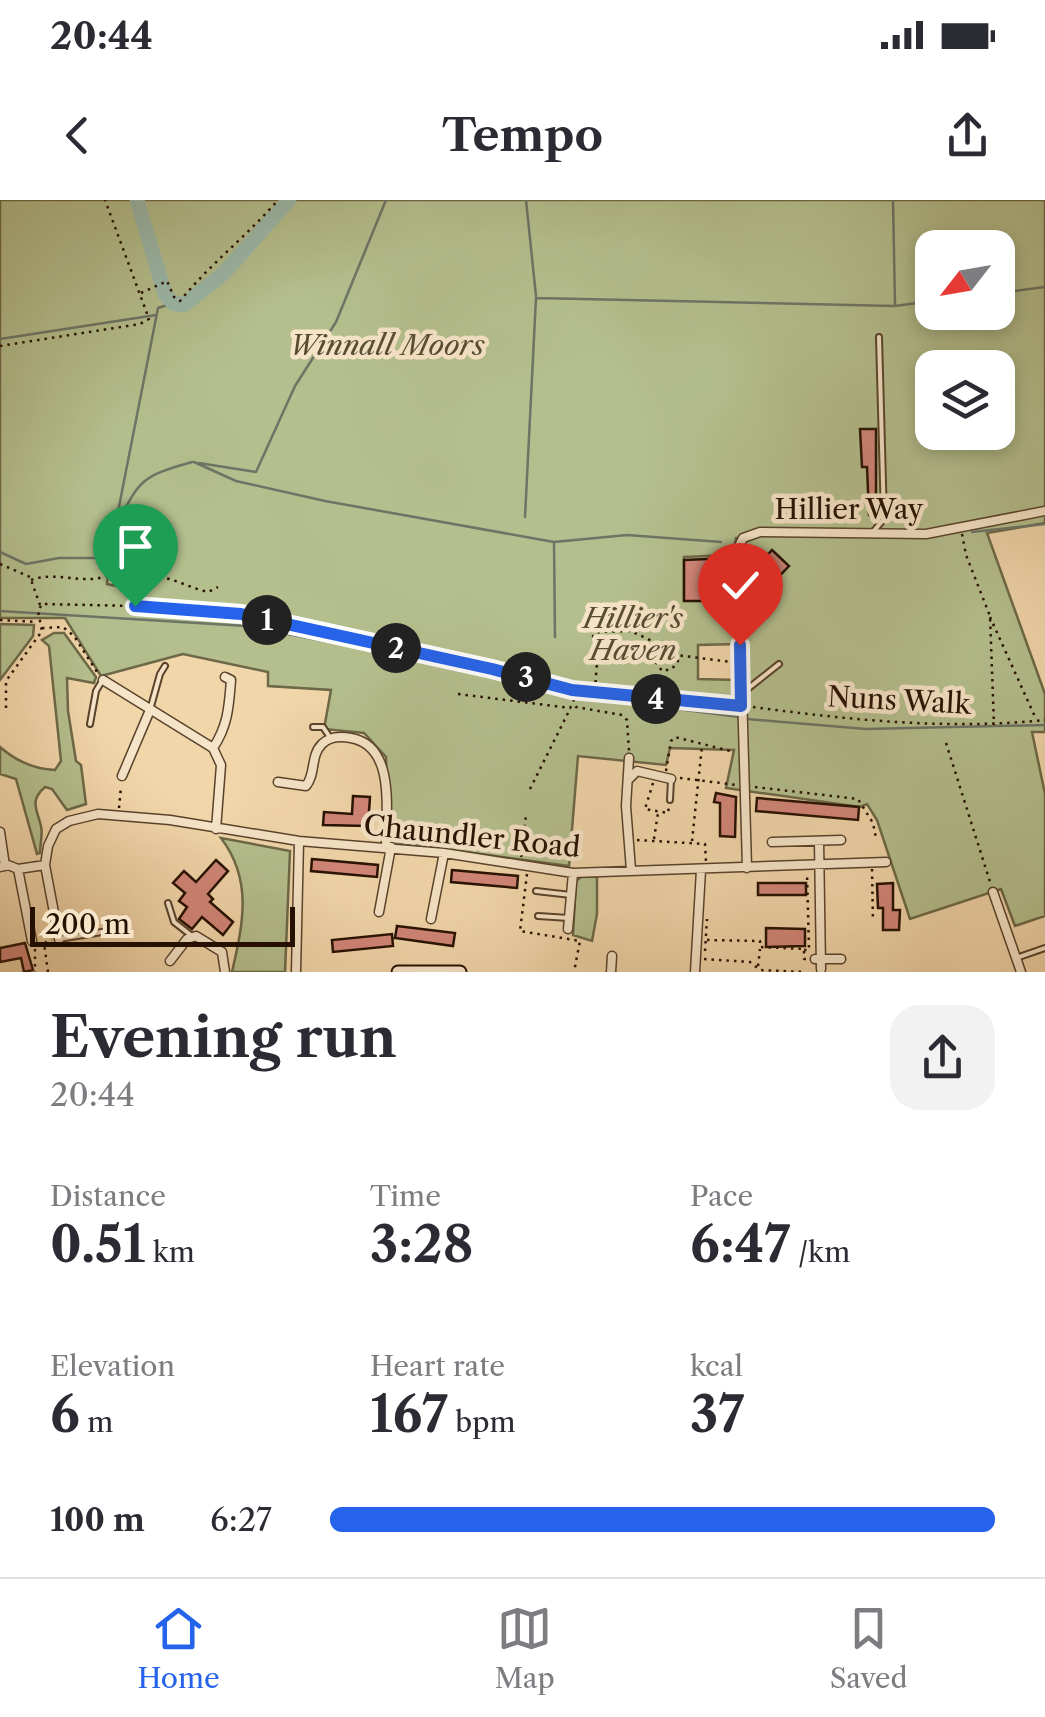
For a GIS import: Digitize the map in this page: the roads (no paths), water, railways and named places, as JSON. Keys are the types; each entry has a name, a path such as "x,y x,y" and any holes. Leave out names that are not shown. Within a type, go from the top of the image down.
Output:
{"main road":[{"path":"398,972 460,972"}],"street":[{"name":"Hillier Way","path":"747,868 738,548 742,538 760,532 926,534 1045,511"},
{"path":"214,748 228,718 231,680 225,677"},
{"path":"103,680 214,748 221,765 216,829"},
{"path":"122,776 150,710"},
{"path":"278,782 306,786 320,747 341,736 362,740 380,761 388,847 379,912"},
{"path":"629,758 626,806 631,870"},
{"path":"629,779 638,771 668,778"},
{"name":"Chaundler Road","path":"46,865 48,846 56,829 69,821 119,814 299,841 444,853 573,873 886,862"},
{"path":"0,832 3,866 18,870 46,865 59,939"},
{"path":"772,842 841,840"},
{"path":"296,972 299,841"},
{"path":"819,841 819,962 841,959"},
{"path":"431,919 444,853"},
{"path":"18,870 32,941"},
{"path":"695,972 704,870"},
{"path":"568,930 573,873"},
{"path":"993,892 1021,972"},
{"path":"170,960 192,936 210,941 222,952 225,972"},
{"path":"611,972 612,956"}],"lane":[{"path":"872,533 884,520 879,337"},
{"path":"741,693 779,664"},
{"path":"150,710 165,666"},
{"path":"90,724 96,692 103,680"},
{"path":"314,727 323,728 330,739"},
{"path":"668,778 670,800"},
{"path":"536,891 571,895"},
{"path":"168,903 174,922 192,936"},
{"path":"538,916 569,918"},
{"path":"59,939 114,930 123,919"},
{"path":"1016,958 1045,948"}],"waterway":[{"path":"137,200 165,294 173,303 184,305 224,273 289,200"},
{"path":"199,463 256,472 295,386 336,322 386,200"},
{"path":"526,200 536,296"},
{"path":"893,200 895,304"},
{"path":"1015,291 1045,287"},
{"path":"525,517 536,298 915,303"},
{"path":"116,522 158,308 173,303"},
{"path":"0,339 156,315"},
{"path":"115,528 143,483 161,472 192,462"},
{"path":"194,462 236,481 325,501 554,542 627,535 721,542"},
{"path":"972,532 1045,524"},
{"path":"0,552 26,564 59,558 99,558 114,529"},
{"path":"554,543 555,637"},
{"path":"0,611 246,626 452,666 562,694 739,717"},
{"path":"747,719 866,729 1045,725"}],"park label":[{"name":"Winnall Moors","path":"387,345"},
{"name":"Hillier's Haven","path":"633,634"}]}
